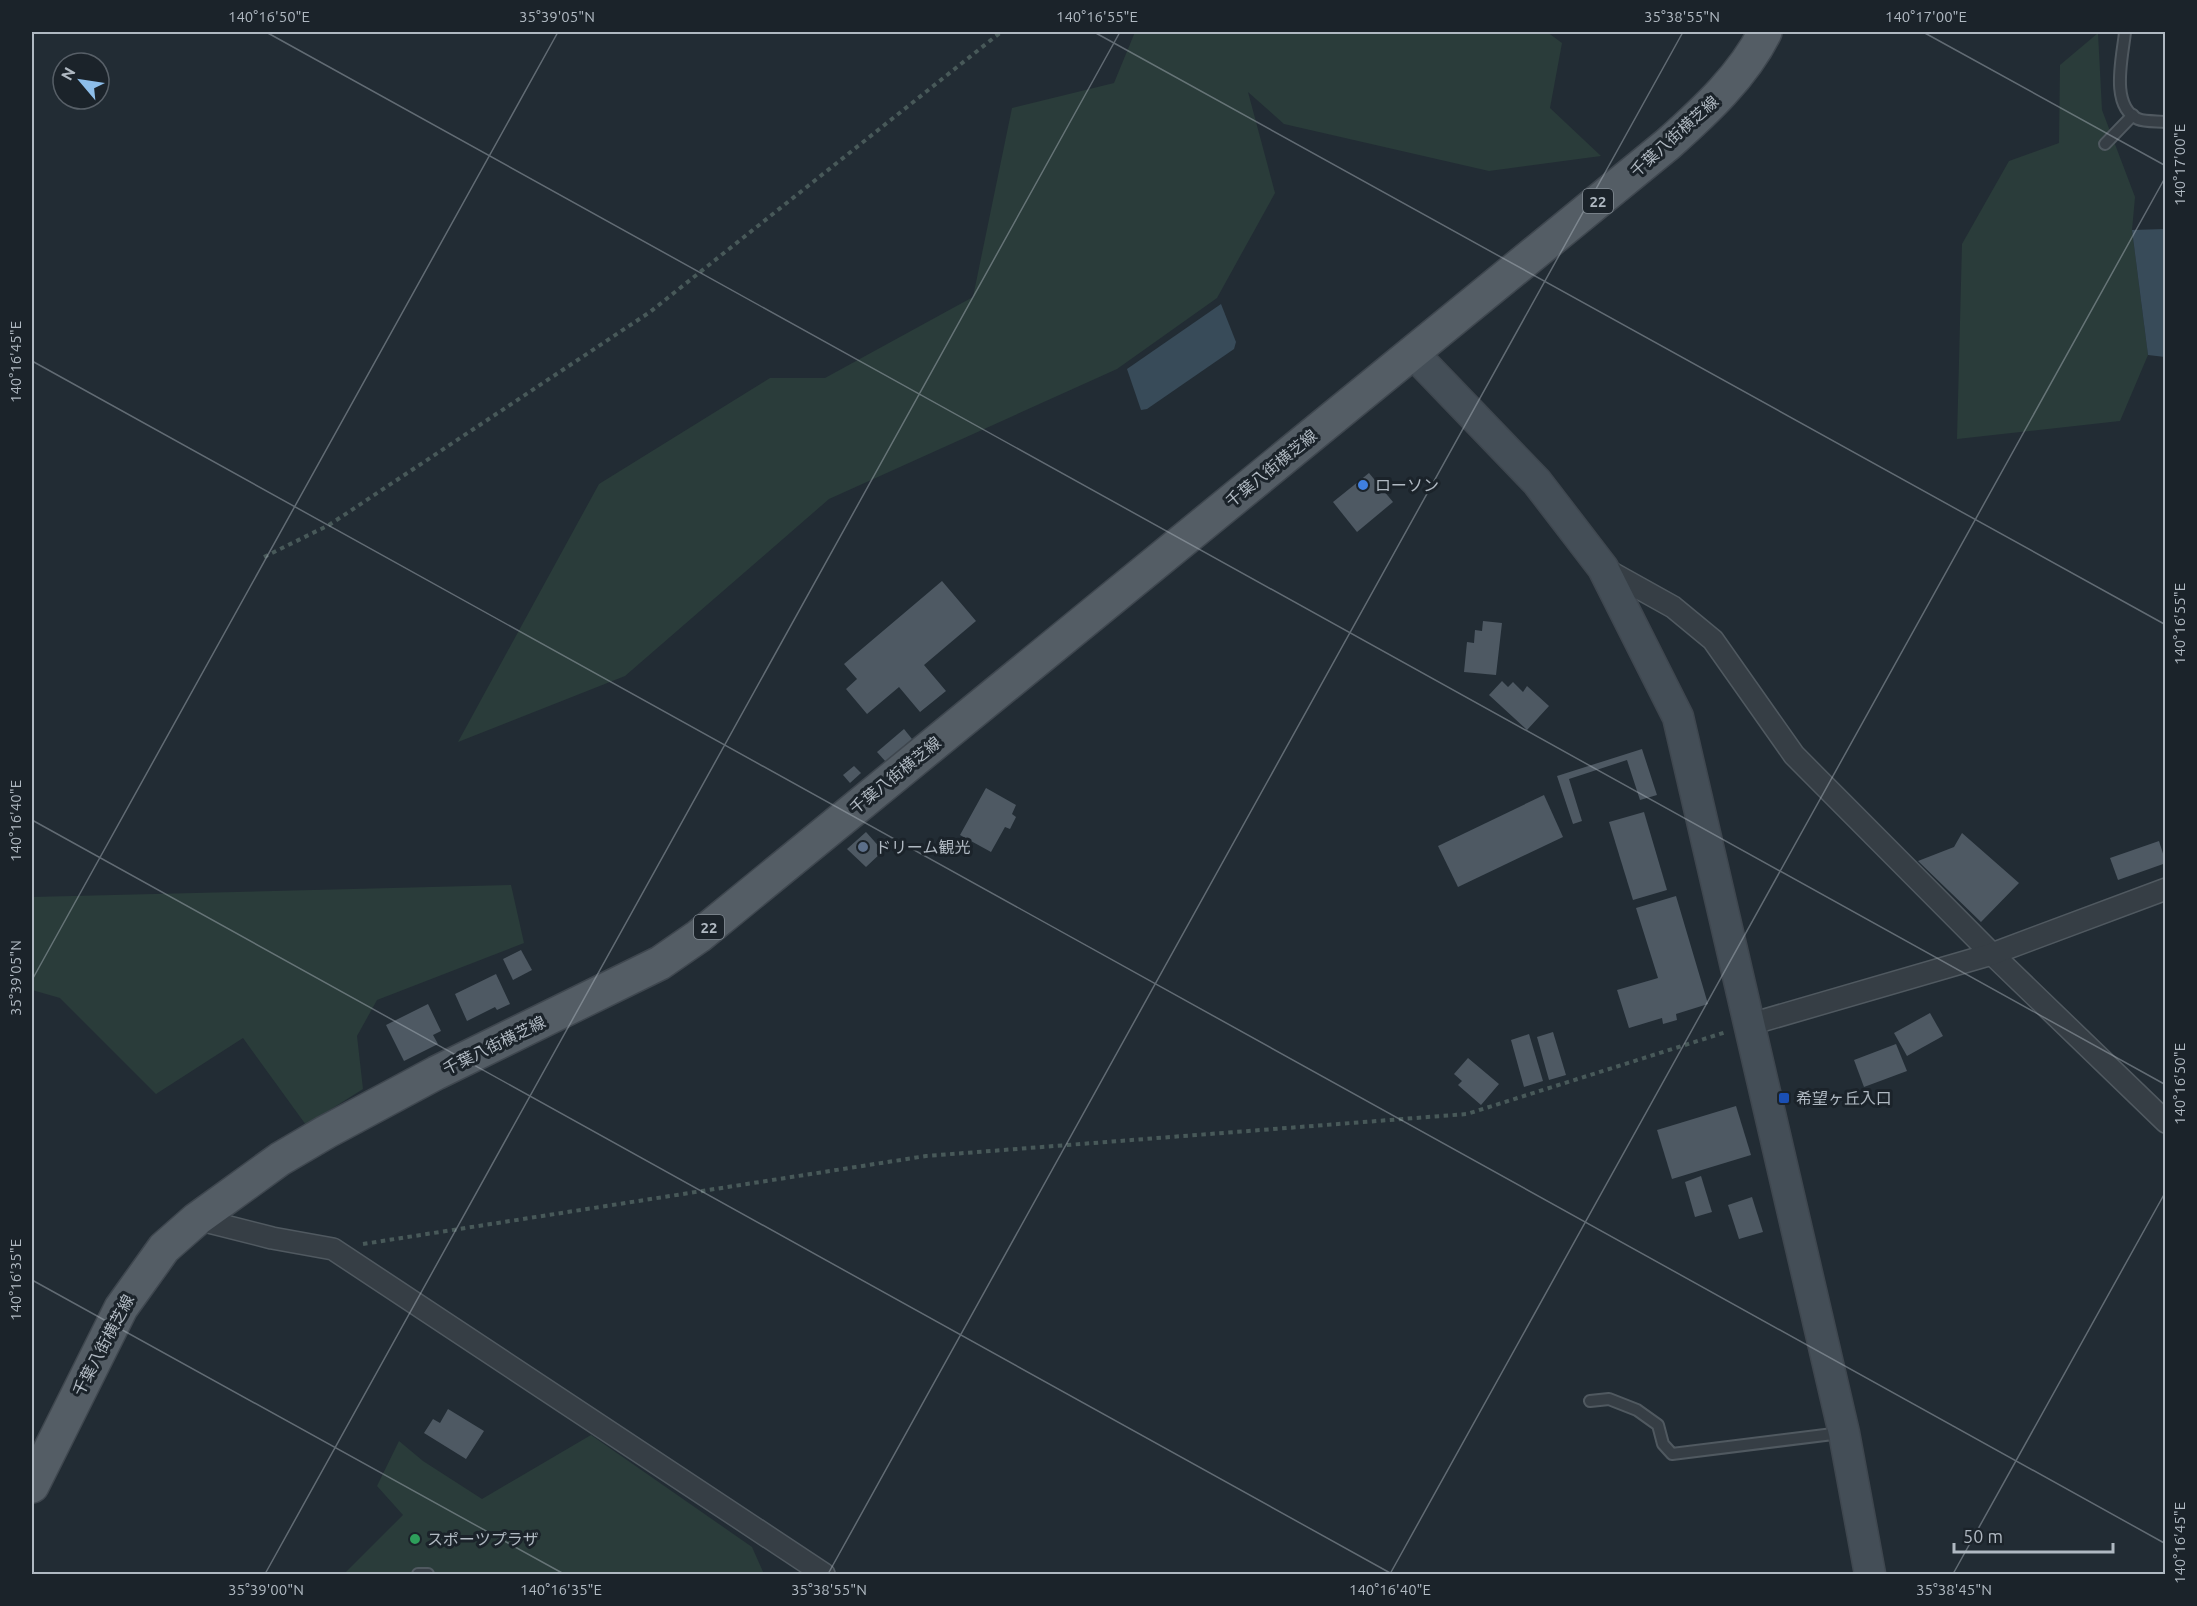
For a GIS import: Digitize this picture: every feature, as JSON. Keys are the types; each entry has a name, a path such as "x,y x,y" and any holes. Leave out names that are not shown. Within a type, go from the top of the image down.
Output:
{"main road":[{"name":"千葉八街横芝線","path":"32,1486 121,1308 164,1248 197,1219 280,1159 326,1132 436,1073 660,963 699,936 1668,144 1706,111 1729,85 1766,32"}],"street":[{"path":"1412,352 1537,482 1603,568 1678,717 1844,1433 1870,1575"},
{"path":"1603,568 1673,607 1713,640 1794,755 1992,954 2166,1122"},
{"path":"1750,1024 1992,954 2166,889"},
{"path":"197,1219 272,1238 333,1249 824,1575"}],"lane":[{"path":"2126,32 2120,92 2124,106 2138,119 2166,122"},
{"path":"2105,144 2133,115"},
{"path":"1590,1401 1610,1399 1637,1410 1658,1425 1663,1444 1672,1454 1844,1433"},
{"path":"418,1575 428,1575"}],"path":[{"path":"264,557 329,525 650,312 1001,32"},
{"path":"333,1249 926,1156 1467,1114 1750,1024"}],"shaded area":[{"path":"1135,32 1547,32 1562,43 1550,108 1601,156 1489,171 1284,124 1248,92 1275,193 1217,298 1117,369 829,499 625,676 458,742 599,484 770,378 825,378 973,297 1012,108 1114,83"},
{"path":"2098,33 2102,110 2135,197 2132,230 2148,355 2120,421 1957,439 1962,244 2009,161 2059,143 2060,65"},
{"path":"511,885 524,943 377,1000 357,1036 363,1089 306,1125 243,1038 156,1094 60,998 32,990 32,897"},
{"path":"591,1435 752,1547 764,1574 344,1574 403,1515 377,1486 399,1441 423,1461 482,1499"}],"water":[{"path":"2166,229 2165,357 2148,355 2132,230"},
{"path":"1221,304 1236,342 1234,349 1147,409 1141,410 1127,369"}],"building":[{"path":"1369,473 1393,502 1357,532 1333,502"},
{"path":"942,581 976,621 924,665 946,691 920,712 899,687 867,714 846,689 857,679 844,664"},
{"path":"1483,621 1502,623 1496,675 1464,672 1467,642 1474,643 1475,630 1482,631"},
{"path":"1502,681 1508,687 1513,682 1523,692 1527,686 1549,706 1527,730 1489,695"},
{"path":"904,729 912,739 886,762 877,752"},
{"path":"1642,749 1657,795 1640,800 1627,760 1569,779 1582,821 1573,824 1557,776"},
{"path":"854,766 861,773 850,783 843,775"},
{"path":"986,788 1016,805 1012,814 1016,817 1010,829 1005,827 991,852 960,835"},
{"path":"1544,795 1563,837 1458,887 1438,846"},
{"path":"1644,812 1667,890 1633,900 1609,822"},
{"path":"866,832 883,851 866,867 847,849"},
{"path":"1962,833 2019,883 1981,922 1918,861 1954,847"},
{"path":"2159,841 2166,863 2118,880 2110,858"},
{"path":"1676,896 1708,1004 1676,1014 1677,1020 1663,1024 1662,1018 1629,1028 1617,990 1658,978 1636,908"},
{"path":"521,950 532,970 513,980 503,959"},
{"path":"496,974 510,1004 497,1010 495,1007 467,1021 455,994"},
{"path":"428,1004 441,1031 433,1035 438,1044 404,1061 386,1025"},
{"path":"1930,1013 1943,1036 1907,1056 1894,1033"},
{"path":"1553,1032 1566,1075 1549,1080 1537,1037"},
{"path":"1529,1034 1543,1081 1524,1087 1511,1040"},
{"path":"1896,1044 1907,1071 1864,1087 1854,1060"},
{"path":"1468,1058 1499,1084 1481,1105 1458,1085 1462,1081 1454,1074"},
{"path":"1736,1106 1751,1155 1672,1179 1657,1130"},
{"path":"1701,1176 1712,1212 1695,1217 1685,1182"},
{"path":"1752,1197 1763,1232 1739,1239 1728,1205"},
{"path":"448,1409 484,1431 466,1459 424,1433 433,1419 440,1423"}],"place":[{"name":"ローソン","path":"1363,485"},
{"name":"ドリーム観光","path":"863,847"},
{"name":"希望ヶ丘入口","path":"1784,1098"},
{"name":"スポーツプラザ","path":"415,1539"}]}
